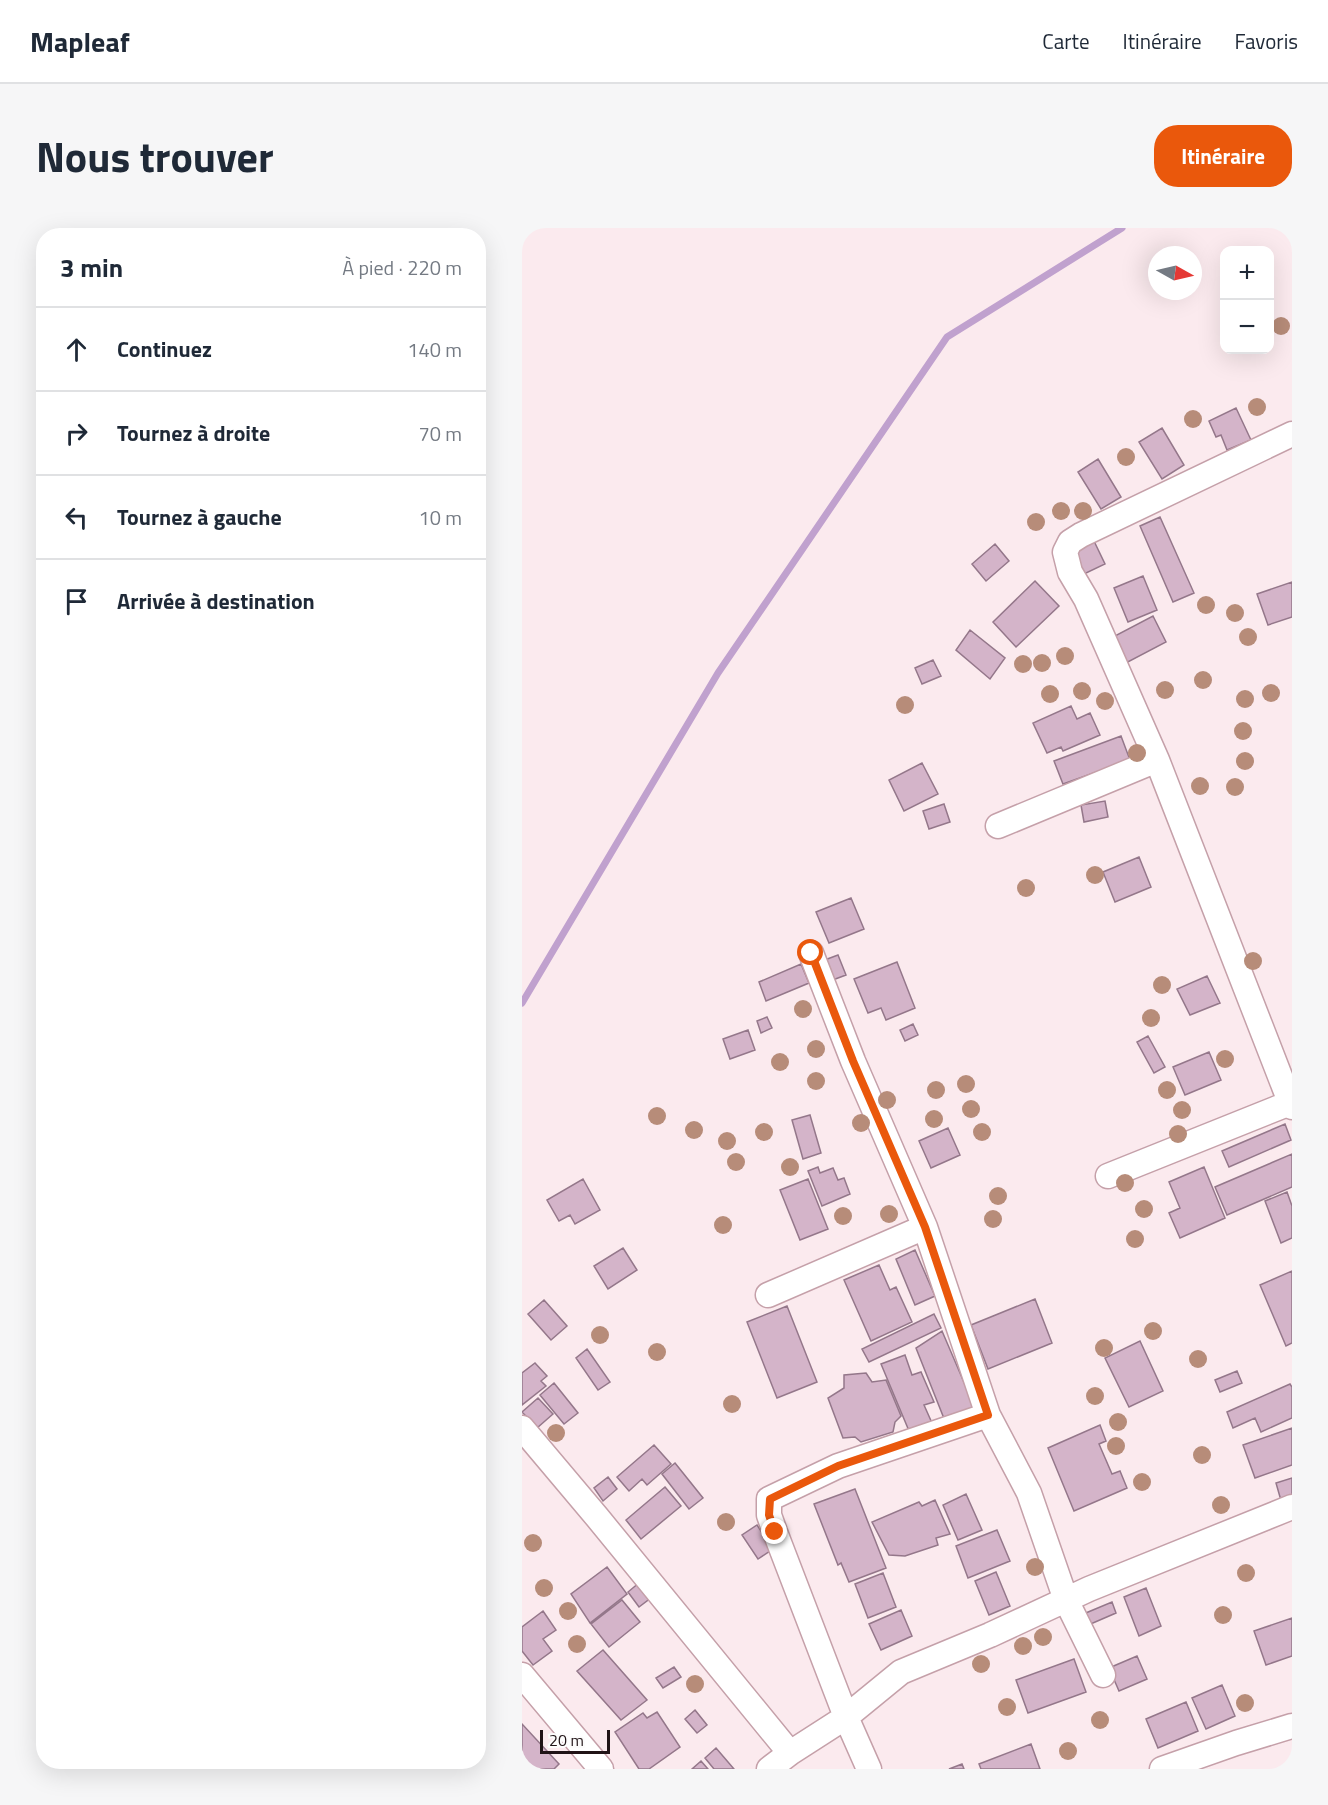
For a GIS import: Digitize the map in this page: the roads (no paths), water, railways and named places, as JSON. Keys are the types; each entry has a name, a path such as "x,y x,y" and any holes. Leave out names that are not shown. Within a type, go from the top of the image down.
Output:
{"street":[{"path":"1108,1176 1289,1093 1157,760 1086,599 1070,572 1065,552 1070,542 1081,535 1292,434"},
{"path":"998,826 1157,760"},
{"path":"811,953 853,1061 925,1227 988,1415 1029,1493 1066,1600 1103,1676"},
{"path":"768,1295 925,1227"},
{"path":"869,1769 846,1717 772,1524 769,1515 770,1499 838,1466 988,1415"},
{"path":"522,1428 790,1753"},
{"path":"769,1769 846,1717 901,1672 1066,1600 1291,1509"},
{"path":"522,1676 601,1769"},
{"path":"1162,1769 1292,1726"}],"waterway":[{"path":"522,1003 718,673 947,337 1122,228"}]}
